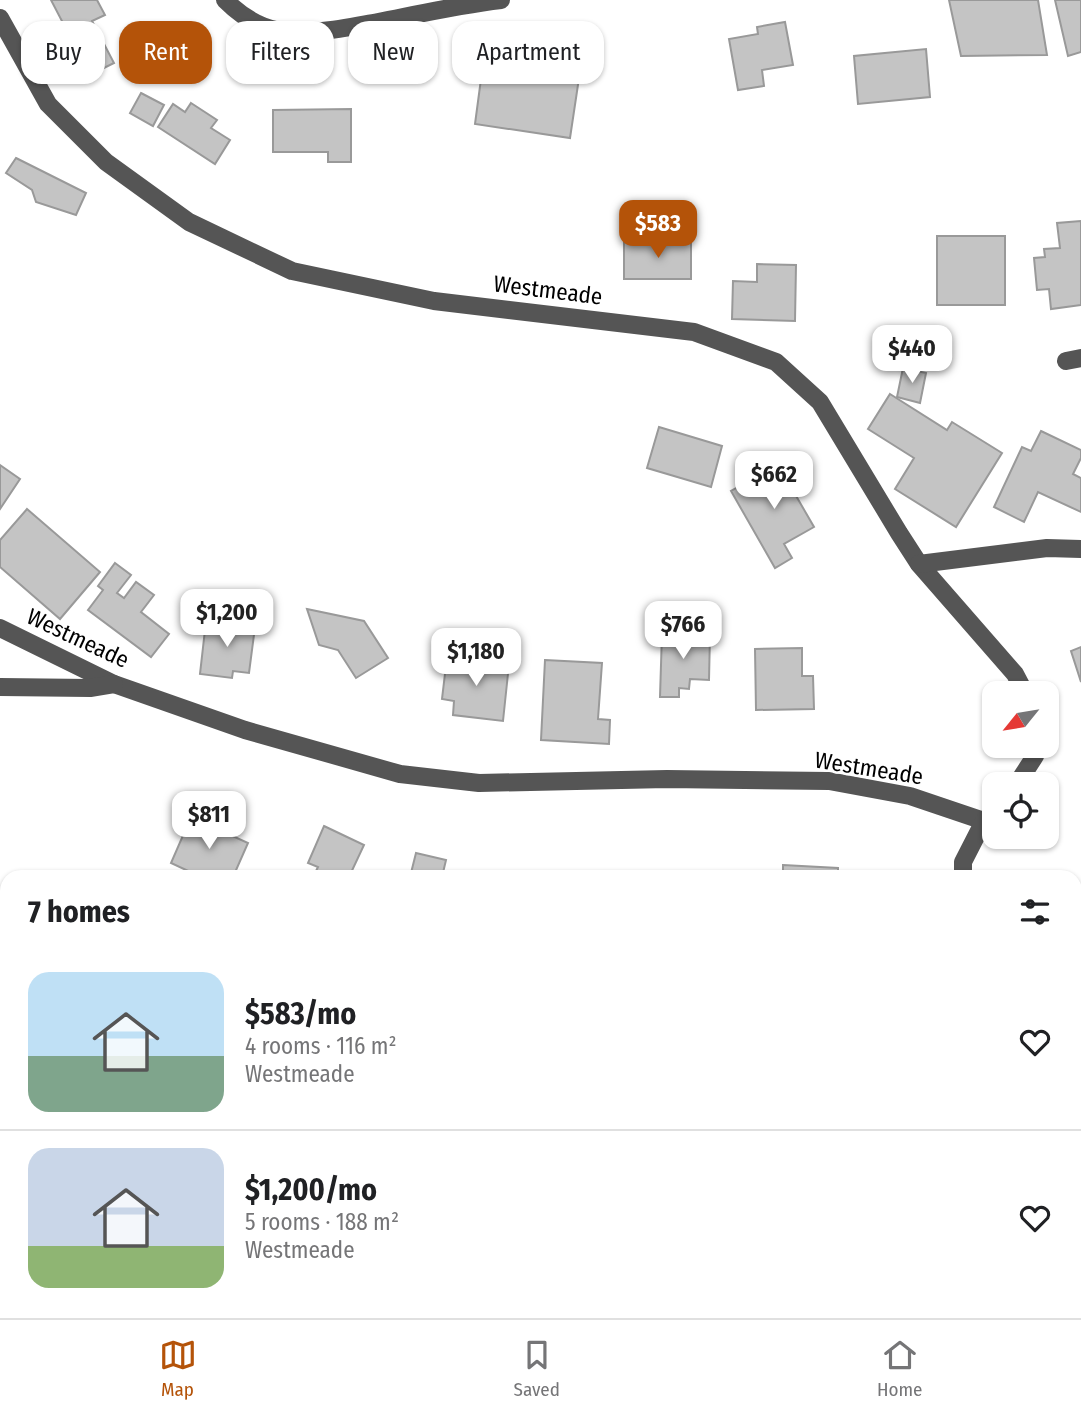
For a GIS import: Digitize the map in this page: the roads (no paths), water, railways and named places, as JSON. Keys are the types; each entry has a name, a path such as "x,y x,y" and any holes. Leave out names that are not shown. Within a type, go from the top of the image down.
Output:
{"street":[{"path":"225,0 248,19 273,29 303,33 501,0"},
{"name":"Westmeade","path":"0,18 48,104 106,162 190,222 292,271 434,301 694,332 776,362 820,402 919,564 1019,681"},
{"path":"919,564 1047,548 1081,549"},
{"name":"Westmeade","path":"0,628 114,684 246,730 400,774 479,783 667,779 829,781 910,796 982,815"},
{"path":"0,687 90,688 114,684"},
{"path":"963,870 962,862 982,829"}]}
